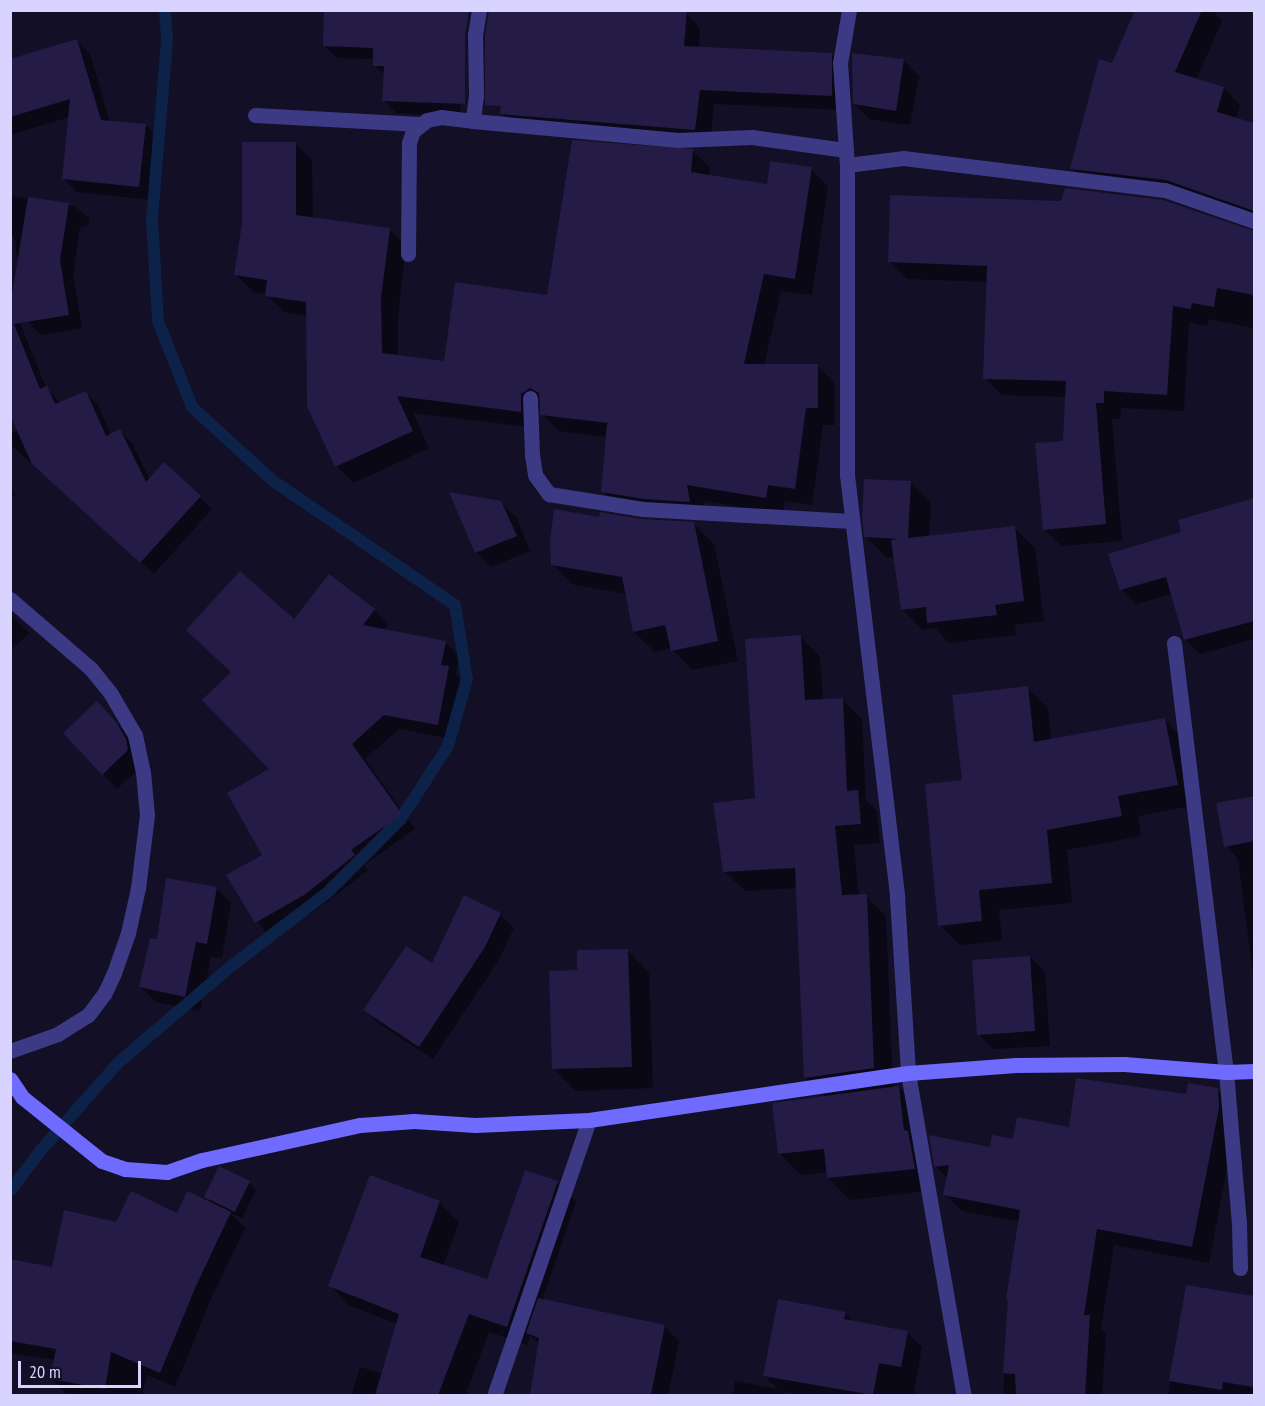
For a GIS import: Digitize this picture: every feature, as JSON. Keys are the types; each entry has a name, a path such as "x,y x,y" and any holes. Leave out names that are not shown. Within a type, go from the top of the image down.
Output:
{"street":[{"path":"473,121 476,95 475,35 479,10"},
{"path":"849,10 840,63 847,157 847,475 897,897 908,1073 964,1395"},
{"path":"255,115 420,124 441,117 678,140 752,137 847,157 903,158 1165,190 1254,221"},
{"path":"408,254 409,143 420,124"},
{"path":"530,398 535,475 549,494 644,509 851,521"},
{"path":"10,600 91,669 111,694 135,735 143,772 147,815 138,888 128,933 104,994 88,1015 58,1035 10,1051"},
{"path":"1174,643 1226,1072 1239,1223 1240,1268"},
{"path":"10,1079 22,1097 102,1161 125,1169 167,1172 202,1160 360,1125 414,1121 475,1125 589,1120 908,1073 1016,1065 1124,1064 1226,1072 1254,1071"},
{"path":"494,1395 589,1120"}],"building":[{"path":"324,10 469,10 465,35 465,104 382,101 384,66 373,66 373,48 323,46"},
{"path":"489,10 687,10 684,46 832,53 832,96 700,90 695,130 500,114 501,106 485,105 485,36"},
{"path":"1135,10 1202,10 1175,72 1224,87 1217,112 1254,123 1254,211 1166,180 1070,169 1099,59 1112,63"},
{"path":"77,39 101,120 146,124 139,187 62,179 70,99 10,117 10,59"},
{"path":"852,53 904,59 896,111 853,104"},
{"path":"572,140 693,149 691,172 767,184 770,161 812,167 795,279 764,274 744,364 818,364 818,408 806,408 795,489 768,485 766,498 687,485 690,502 644,499 601,492 607,424 609,423 540,415 539,393 530,388 521,394 521,412 397,396 413,431 335,467 307,406 306,302 265,296 267,280 234,275 242,224 242,142 296,142 296,215 390,228 381,298 382,353 444,361 455,282 547,295"},
{"path":"1065,188 1163,200 1254,231 1254,295 1217,288 1214,307 1192,303 1191,309 1173,306 1167,395 1104,391 1104,403 1096,403 1106,524 1043,530 1035,443 1063,441 1066,381 983,379 987,266 888,262 890,195 1061,201"},
{"path":"28,197 69,203 60,260 69,315 14,324 40,389 47,386 55,404 86,391 106,436 120,429 146,482 164,462 201,496 140,563 32,464 10,415 10,307"},
{"path":"864,479 911,481 908,538 1015,526 1024,601 995,605 997,615 927,623 926,607 901,610 891,540 899,539 864,537 862,517"},
{"path":"449,492 501,501 517,536 475,553"},
{"path":"1254,498 1254,621 1184,640 1166,577 1120,590 1108,554 1181,532 1178,520"},
{"path":"554,509 599,517 600,512 642,519 694,522 718,641 671,651 665,625 633,632 622,577 551,565 550,540"},
{"path":"240,571 294,619 329,574 375,609 363,625 446,641 441,665 449,666 438,725 384,715 352,744 402,814 351,850 355,855 304,895 255,923 226,875 262,855 227,793 269,769 202,700 231,672 186,630"},
{"path":"801,635 805,700 843,698 847,791 858,790 861,824 835,826 842,895 867,894 874,1068 804,1078 795,868 723,872 713,803 755,798 745,639"},
{"path":"1028,686 1034,742 1165,718 1178,785 1118,796 1122,816 1047,830 1052,883 979,890 982,921 938,926 925,784 962,780 952,695"},
{"path":"97,701 116,722 126,739 128,750 102,775 63,733"},
{"path":"1254,796 1254,841 1224,847 1216,803"},
{"path":"166,878 217,887 207,944 196,942 185,997 139,987 150,938 157,939"},
{"path":"464,895 501,913 485,947 419,1047 363,1010 406,946 432,963"},
{"path":"628,949 632,1067 552,1069 549,971 577,970 577,950"},
{"path":"1030,956 1035,1031 977,1035 972,960"},
{"path":"1076,1078 1186,1094 1188,1083 1218,1088 1219,1108 1192,1247 1097,1229 1084,1315 1090,1315 1085,1395 1016,1395 1015,1374 1003,1373 1008,1300 1006,1299 1020,1210 943,1195 949,1165 934,1167 929,1135 990,1147 992,1135 1013,1139 1017,1117 1069,1127"},
{"path":"899,1086 904,1130 908,1131 915,1169 827,1178 824,1149 778,1154 772,1103"},
{"path":"219,1166 250,1181 235,1212 204,1197"},
{"path":"525,1170 558,1181 507,1327 469,1314 438,1395 375,1395 399,1314 328,1286 370,1175 440,1201 420,1257 487,1279"},
{"path":"131,1191 177,1213 187,1191 231,1212 196,1286 160,1373 111,1352 105,1389 50,1379 56,1349 10,1341 10,1259 52,1267 64,1210 116,1222"},
{"path":"1186,1285 1254,1296 1254,1387 1223,1382 1222,1390 1169,1381"},
{"path":"538,1298 665,1325 651,1395 530,1395 539,1338 526,1333"},
{"path":"778,1299 846,1312 844,1319 908,1331 901,1367 879,1363 873,1395 763,1376"}],"waterway":[{"path":"10,1191 41,1150 118,1063 230,967 328,892 400,820 448,746 467,679 455,605 273,481 192,407 158,321 152,219 167,39 165,10"}]}
